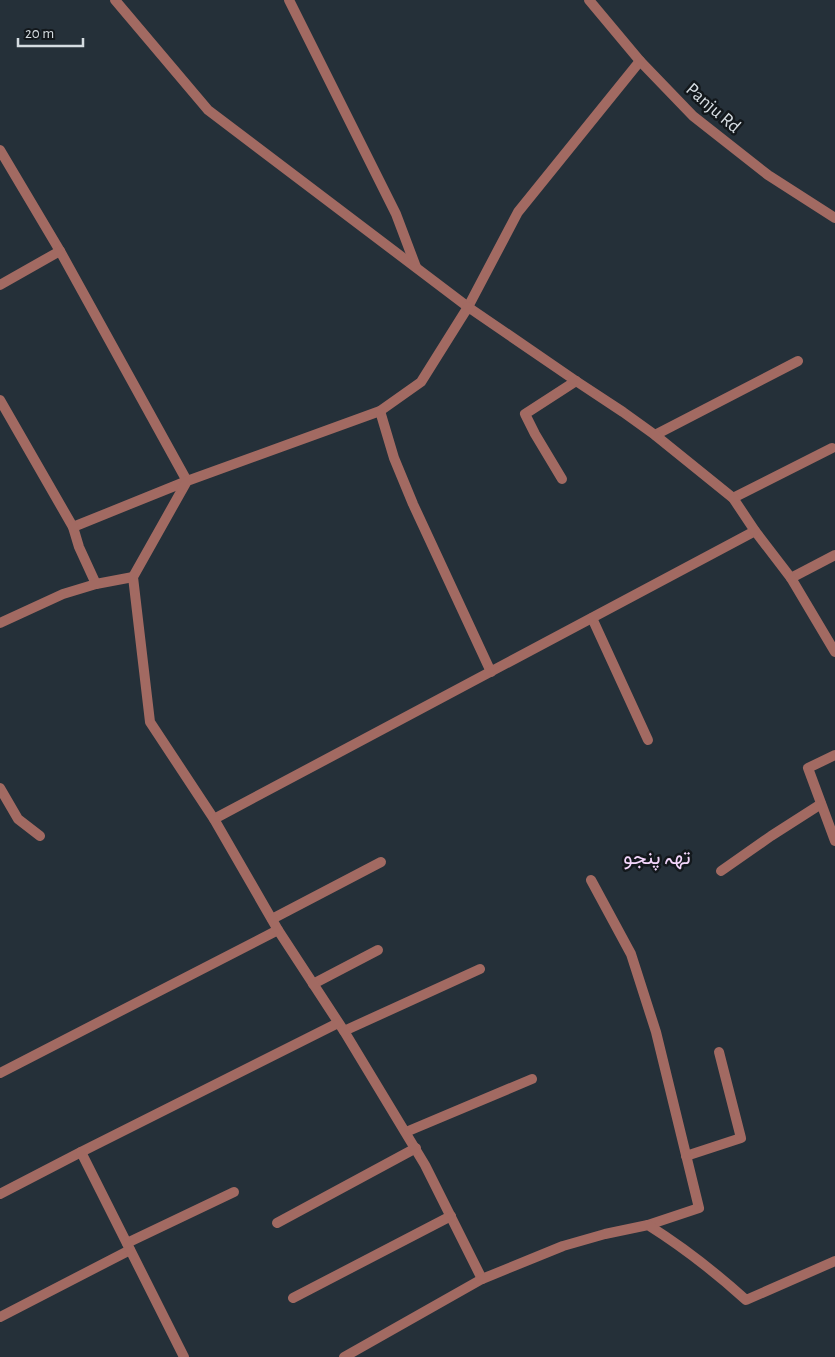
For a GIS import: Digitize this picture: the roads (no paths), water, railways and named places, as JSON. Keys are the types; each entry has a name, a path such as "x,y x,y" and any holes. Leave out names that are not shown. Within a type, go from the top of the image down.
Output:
{"street":[{"path":"115,0 208,110 468,307 656,435 733,498 755,531 791,578 835,652"},
{"path":"289,0 396,214 417,268"},
{"name":"Panju Rd","path":"590,0 640,61 693,116 768,175 835,218"},
{"path":"73,528 188,481 380,411 421,382 468,307 518,212 640,61"},
{"path":"0,150 60,251 188,481"},
{"path":"0,285 60,251"},
{"path":"656,435 798,361"},
{"path":"562,480 525,414 576,381"},
{"path":"0,400 73,528 79,547 96,584"},
{"path":"380,411 394,458 413,504 491,672"},
{"path":"733,498 832,448"},
{"path":"188,481 133,577 150,722 214,819 278,930 416,1148 482,1279"},
{"path":"214,819 755,531"},
{"path":"791,578 835,554"},
{"path":"0,623 64,594 96,584 133,577"},
{"path":"592,618 648,740"},
{"path":"835,756 808,768 835,841"},
{"path":"0,788 18,819 40,836"},
{"path":"722,871 771,836 821,804"},
{"path":"272,919 381,862"},
{"path":"344,1357 482,1279 563,1246 605,1234 648,1225 699,1208 656,1032 630,954 591,880"},
{"path":"0,1073 278,930"},
{"path":"313,984 378,950"},
{"path":"0,1194 81,1152 341,1027 480,969"},
{"path":"686,1156 740,1138 719,1052"},
{"path":"406,1132 532,1079"},
{"path":"277,1223 416,1148"},
{"path":"81,1152 184,1357"},
{"path":"0,1317 234,1192"},
{"path":"293,1298 451,1216"},
{"path":"648,1225 681,1246 746,1300 835,1261"}],"district":[{"name":"تھہ پنجو","path":"657,857"}]}
